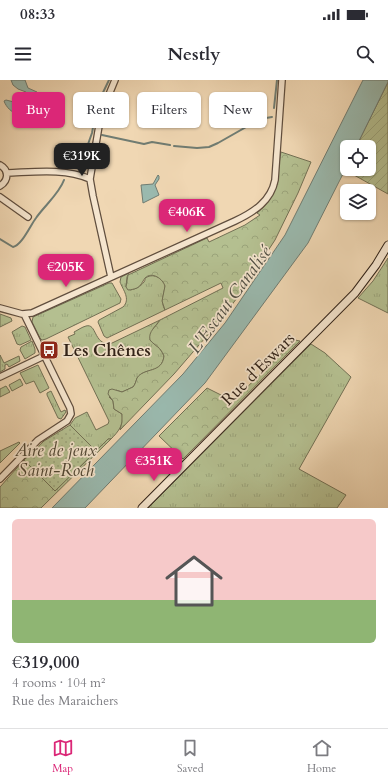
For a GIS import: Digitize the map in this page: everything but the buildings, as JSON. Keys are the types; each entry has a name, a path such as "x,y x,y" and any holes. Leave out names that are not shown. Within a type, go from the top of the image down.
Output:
{"street":[{"path":"111,277 90,179 101,114 115,80"},
{"path":"0,308 19,314 32,313 239,219 258,208 269,196 273,189 275,180 282,80"},
{"path":"0,165 7,172 6,180 0,186"},
{"path":"7,172 62,172 73,173 90,179"},
{"path":"0,197 28,217"},
{"name":"Rue d'Eswars","path":"142,508 355,293 376,265 388,245"},
{"path":"0,478 38,440 67,421 71,416 70,408 24,314"},
{"path":"0,377 44,356"}],"green space":[{"path":"388,82 388,194 376,187 376,184 370,184 356,176 376,176 376,140 359,140"},
{"path":"281,152 311,162 275,240 237,298 218,323 174,374 120,430 122,414 114,409 113,401 108,394 109,390 112,389 122,392 133,387 140,375 156,368 163,362 164,356 159,348 150,340 150,334 153,329 160,320 223,288 221,283 165,310 162,301 165,286 160,279 151,275 148,276 138,287 128,290 126,287 128,275 207,238 209,242 245,225 260,215 257,213 270,199 276,185"},
{"path":"388,258 388,313 358,298 373,281"},
{"path":"129,273 126,287 130,290 139,286 147,277 156,276 161,279 165,286 163,301 165,310 107,338 104,336 98,322 99,320 123,307 125,304 126,294 120,282 121,277"},
{"path":"112,283 121,299 120,303 46,339 42,340 40,338 32,322 33,317"},
{"path":"0,314 11,318 12,321 0,327"},
{"path":"160,320 153,329 150,340 162,352 164,356 163,362 157,368 144,372 140,375 133,387 122,392 116,390 109,397 113,401 114,409 122,414 122,422 116,434 111,439 108,439 96,451 70,425 75,418 87,412 96,430 108,424 109,421 68,337 75,334 74,332 89,326 101,341 110,344"},
{"path":"22,326 25,327 31,340 20,345 17,344 12,332"},
{"path":"295,340 300,341 183,459 159,436 207,388 233,401"},
{"path":"32,341 35,353 25,359 20,350 21,347"},
{"path":"311,344 325,353 351,377 299,469 346,495 337,508 148,508"},
{"path":"0,355 4,363 19,356 20,361 9,367 7,364 5,365 5,369 0,372"},
{"path":"38,365 49,388 40,393 34,381 26,384 20,373"},
{"path":"20,379 23,385 12,391 9,385"},
{"path":"6,386 10,392 0,397 0,389"},
{"path":"51,391 61,412 65,410 66,412 61,419 58,418 47,395 47,393"},
{"name":"Aire de jeux Saint-Roch","path":"70,425 96,451 55,491 24,460 44,441"},
{"path":"108,439 111,439 41,508 0,508 0,487 24,460 34,469 74,473"},
{"path":"19,442 20,443 0,463 0,451"}],"water":[{"path":"11,80 25,80 28,88 37,92 26,92 13,85"},
{"path":"363,80 388,80 359,140 340,140 340,176 342,176 308,243 205,383 85,508 52,508 183,374 225,323 285,235"},
{"path":"4,101 12,102 12,111 11,111"},
{"path":"158,175 159,179 155,185 159,195 143,203 141,185 153,184"}],"waterway":[{"path":"87,147 92,133 97,105 109,80"},
{"path":"274,108 277,80"},
{"path":"174,146 197,148 209,147 260,119 272,117"},
{"path":"102,135 144,144 152,142 170,145"},
{"path":"0,239 13,247 20,243 36,218 59,190 64,180"}],"place":[{"name":"Les Chênes","path":"49,350"}],"water label":[{"name":"L'Escaut Canalisé","path":"230,300"}]}
